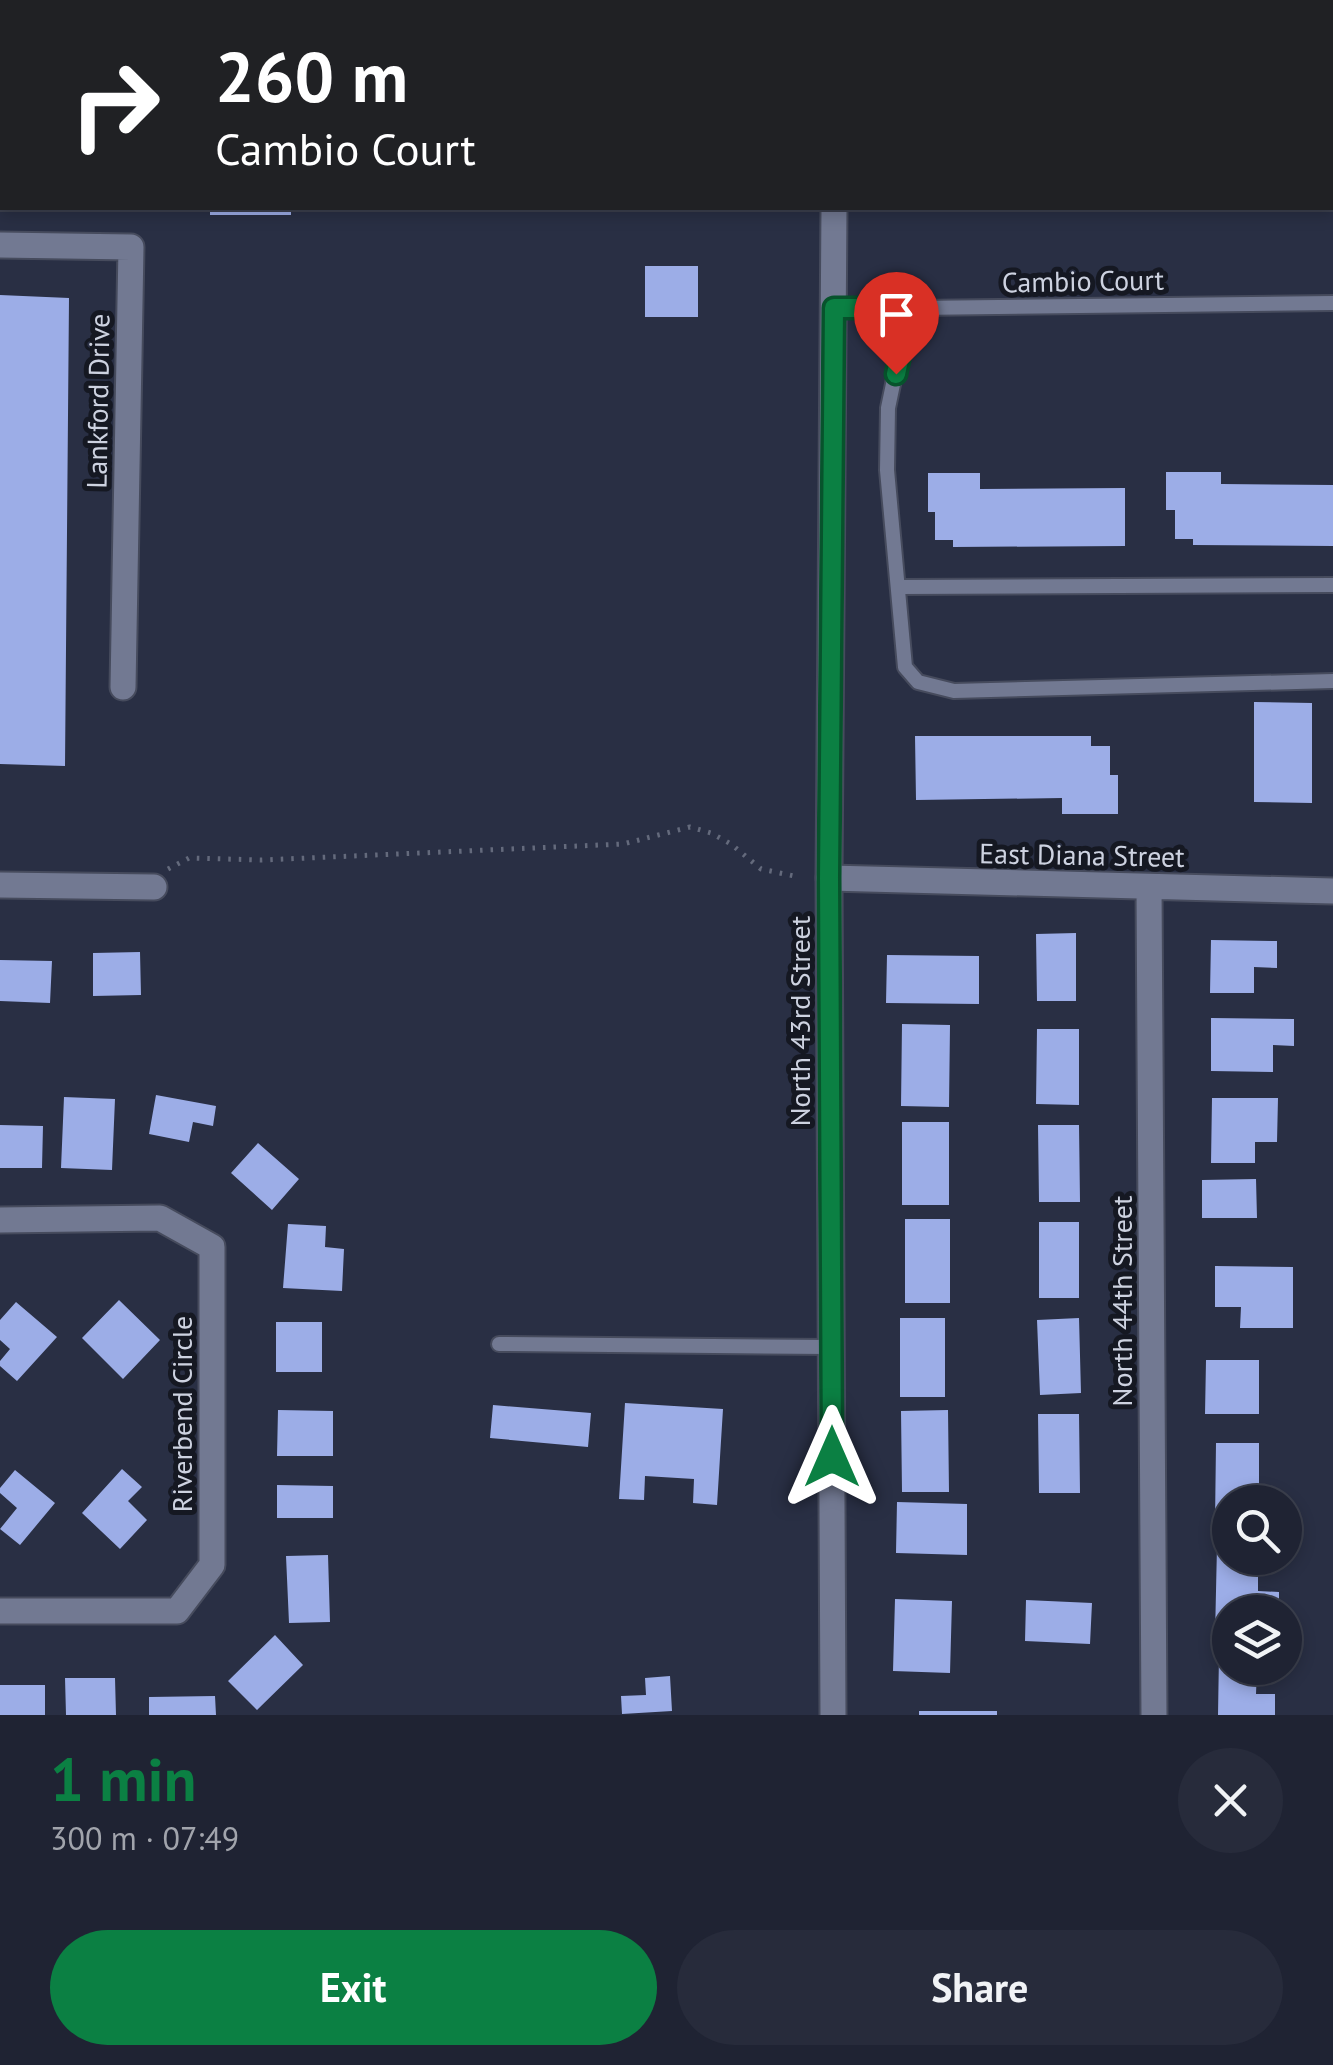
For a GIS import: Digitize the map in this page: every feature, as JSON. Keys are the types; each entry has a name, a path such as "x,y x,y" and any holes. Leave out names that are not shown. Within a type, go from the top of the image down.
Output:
{"street":[{"name":"North 43rd Street","path":"833,1715 829,878 834,210"},
{"name":"Lankford Drive","path":"0,246 131,247 123,687"},
{"name":"East Diana Street","path":"829,878 1333,891"},
{"path":"0,886 154,887"},
{"name":"North 44th Street","path":"1149,887 1154,1715"},
{"name":"Riverbend Circle","path":"0,1220 160,1218 212,1248 212,1565 177,1611 0,1610"}],"lane":[{"name":"Cambio Court","path":"834,308 1333,303"},
{"path":"910,308 888,408 887,470 905,667 918,682 954,691 1333,681"},
{"path":"900,587 1333,585"},
{"path":"499,1344 831,1346"}],"path":[{"path":"154,887 171,865 189,858 262,860 623,844 690,827 731,844 761,869 799,878"}],"building":[{"path":"210,210 291,210 291,215 210,215"},
{"path":"645,266 698,266 698,317 645,317"},
{"path":"0,295 69,298 65,766 0,764"},
{"path":"1166,472 1221,472 1221,484 1333,485 1333,546 1193,545 1193,539 1175,539 1175,510 1166,510"},
{"path":"928,473 980,473 980,489 1125,488 1125,546 953,547 953,540 935,540 935,512 928,512"},
{"path":"1254,702 1312,703 1312,803 1254,802"},
{"path":"915,736 1091,736 1091,746 1110,746 1110,775 1118,775 1118,814 1062,814 1062,798 916,800"},
{"path":"1076,933 1076,1001 1037,1001 1036,934"},
{"path":"1211,940 1277,941 1277,968 1254,967 1254,993 1210,993"},
{"path":"140,952 141,995 93,996 93,953"},
{"path":"887,955 979,956 979,1004 886,1003"},
{"path":"0,960 52,961 50,1003 0,1001"},
{"path":"1211,1018 1294,1019 1294,1046 1273,1045 1273,1072 1211,1071"},
{"path":"902,1024 950,1025 949,1107 901,1106"},
{"path":"1037,1029 1079,1029 1079,1105 1036,1104"},
{"path":"156,1095 216,1106 213,1126 193,1122 189,1142 149,1134"},
{"path":"64,1097 115,1099 112,1170 61,1168"},
{"path":"1212,1098 1278,1098 1277,1142 1255,1142 1255,1163 1211,1163"},
{"path":"902,1122 949,1122 949,1205 902,1205"},
{"path":"0,1125 43,1126 42,1168 0,1168"},
{"path":"1038,1125 1079,1125 1080,1202 1039,1202"},
{"path":"258,1143 299,1179 272,1210 231,1173"},
{"path":"1256,1179 1257,1218 1202,1218 1202,1180"},
{"path":"905,1219 950,1219 950,1303 905,1303"},
{"path":"1039,1222 1079,1222 1079,1298 1039,1298"},
{"path":"288,1224 326,1226 325,1247 344,1249 342,1291 283,1288"},
{"path":"1215,1266 1293,1267 1293,1328 1240,1328 1241,1307 1215,1307"},
{"path":"119,1300 160,1340 123,1379 82,1338"},
{"path":"16,1302 57,1337 17,1381 0,1366 10,1349 0,1340 0,1320"},
{"path":"900,1318 945,1318 945,1397 900,1397"},
{"path":"1079,1318 1081,1393 1040,1395 1037,1320"},
{"path":"276,1322 322,1322 322,1372 276,1372"},
{"path":"1206,1360 1259,1360 1259,1414 1205,1414"},
{"path":"625,1403 723,1409 717,1505 693,1503 694,1479 645,1476 644,1500 619,1499"},
{"path":"493,1405 591,1413 588,1447 490,1438"},
{"path":"278,1410 333,1411 333,1456 277,1456"},
{"path":"948,1410 949,1492 902,1492 901,1411"},
{"path":"1038,1414 1079,1414 1080,1493 1039,1493"},
{"path":"1216,1443 1259,1443 1259,1485 1215,1485"},
{"path":"122,1469 142,1487 128,1501 147,1520 120,1549 82,1513"},
{"path":"15,1470 55,1503 20,1545 0,1529 17,1508 0,1493"},
{"path":"277,1485 333,1486 333,1518 277,1518"},
{"path":"897,1502 967,1504 967,1555 896,1553"},
{"path":"328,1555 330,1622 289,1623 286,1556"},
{"path":"1216,1575 1258,1575 1258,1591 1279,1592 1279,1595 1216,1595"},
{"path":"895,1599 952,1601 950,1673 893,1671"},
{"path":"1026,1600 1092,1603 1090,1644 1025,1641"},
{"path":"275,1635 303,1665 257,1710 228,1681"},
{"path":"670,1676 672,1711 622,1714 621,1696 646,1695 645,1678"},
{"path":"65,1678 115,1678 116,1715 66,1715"},
{"path":"0,1685 45,1685 45,1715 0,1715"},
{"path":"1218,1685 1256,1685 1256,1694 1275,1694 1275,1715 1218,1715"},
{"path":"215,1696 216,1715 149,1715 149,1697"},
{"path":"919,1711 997,1711 997,1715 919,1715"}],"route":[{"path":"832,1457 829,878 834,308 910,308 896,374"}]}
